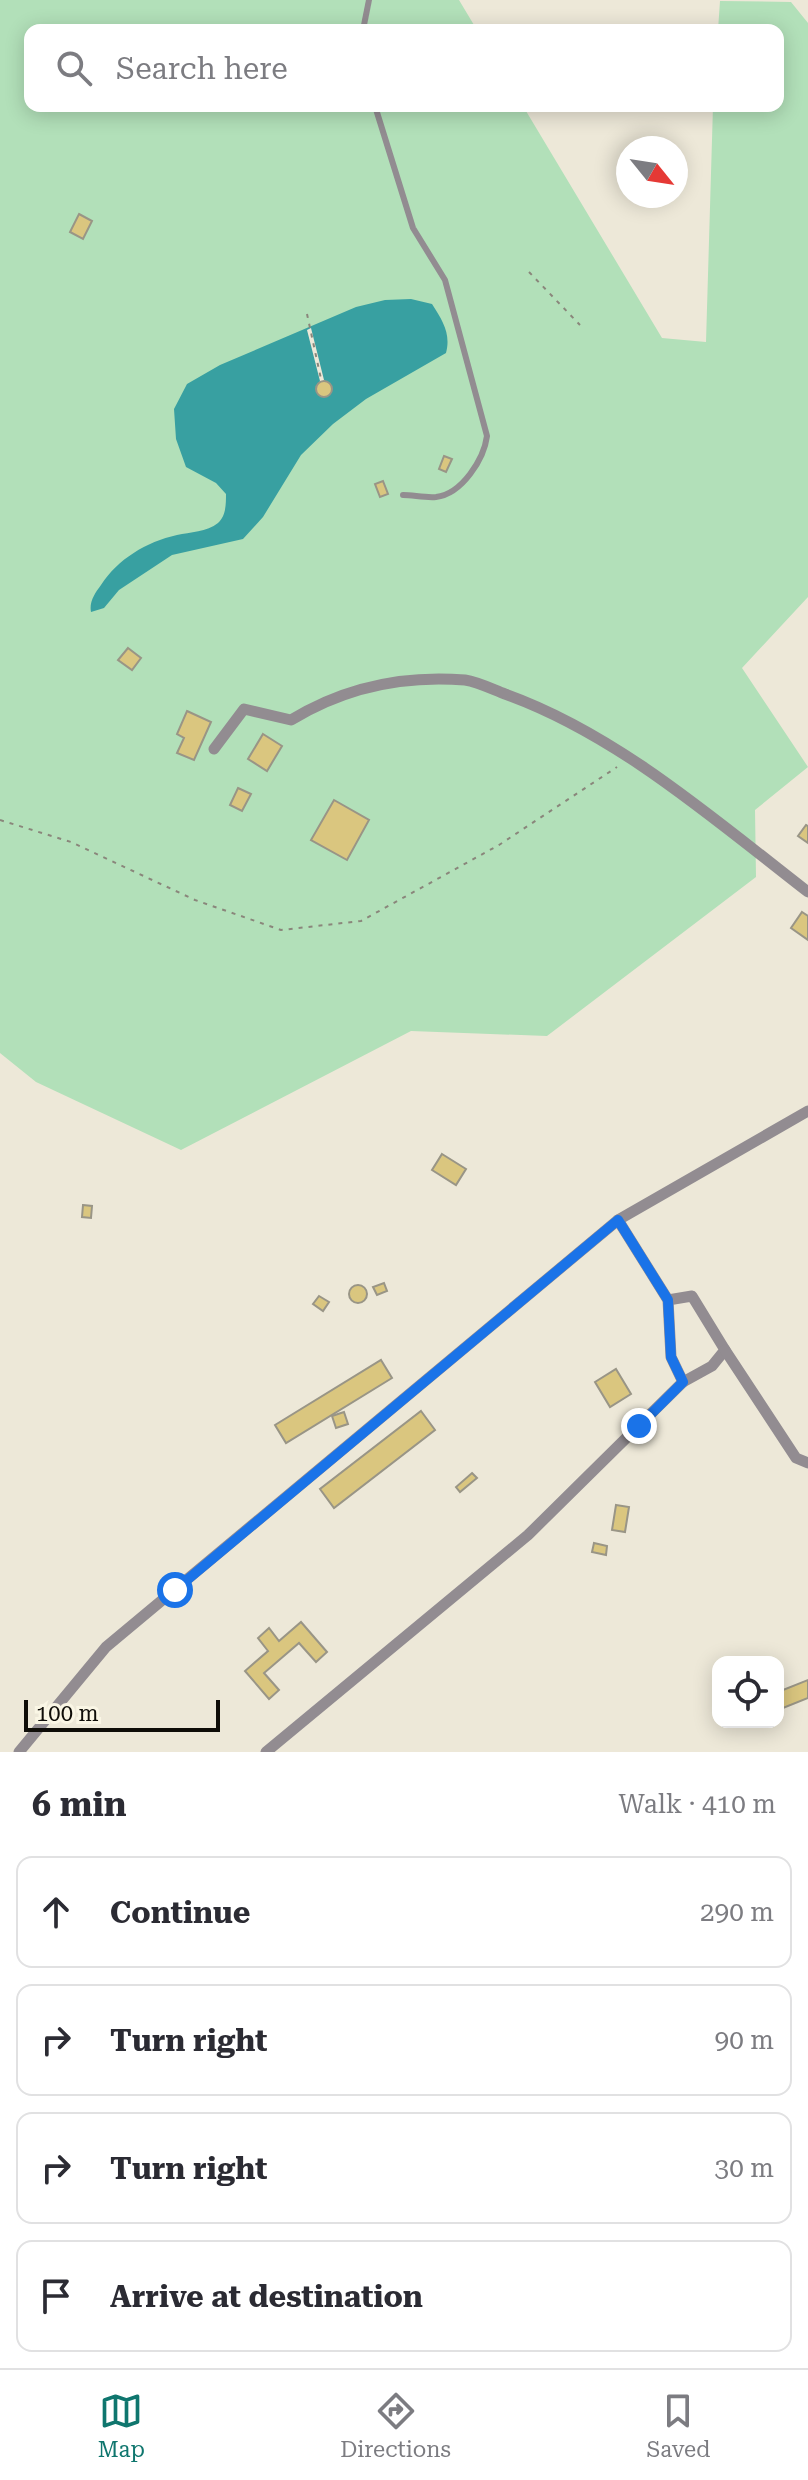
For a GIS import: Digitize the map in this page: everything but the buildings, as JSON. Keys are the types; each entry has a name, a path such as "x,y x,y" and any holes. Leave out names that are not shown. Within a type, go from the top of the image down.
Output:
{"street":[{"path":"214,749 244,709 291,720 325,699 383,682 467,680 542,707 634,763 808,892"},
{"path":"19,1752 106,1647 618,1220 808,1111"},
{"path":"618,1220 668,1300 671,1357 683,1382"},
{"path":"668,1300 692,1296 796,1458 808,1463"},
{"path":"266,1752 528,1535 683,1382 712,1366 725,1350"}],"lane":[{"path":"364,24 369,0"},
{"path":"377,112 413,228 445,280 487,436 479,461 454,489 438,497 403,495"}],"path":[{"path":"529,272 580,325"},
{"path":"307,314 321,379"},
{"path":"0,820 71,842 195,900 281,930 361,921 499,845 611,768 634,763"}],"green space":[{"path":"0,0 459,0 473,24 24,24 24,112 527,112 662,338 706,342 713,112 784,112 784,24 718,24 720,1 791,2 808,23 808,597 742,668 808,767 755,810 756,877 547,1036 411,1031 181,1150 36,1082 0,1053"}],"water":[{"path":"411,299 432,304 440,316 447,340 446,353 366,399 333,424 301,455 263,517 243,539 172,555 119,590 104,608 91,612 97,591 124,560 154,542 209,528 223,517 226,494 216,483 186,467 176,439 174,409 187,384 220,365 356,307 385,300"}],"pier":[{"path":"311,328 324,380 332,387 325,396 316,391 320,381 307,330"}],"route":[{"path":"175,1590 618,1220 668,1300 671,1357 683,1382 639,1426"}]}
